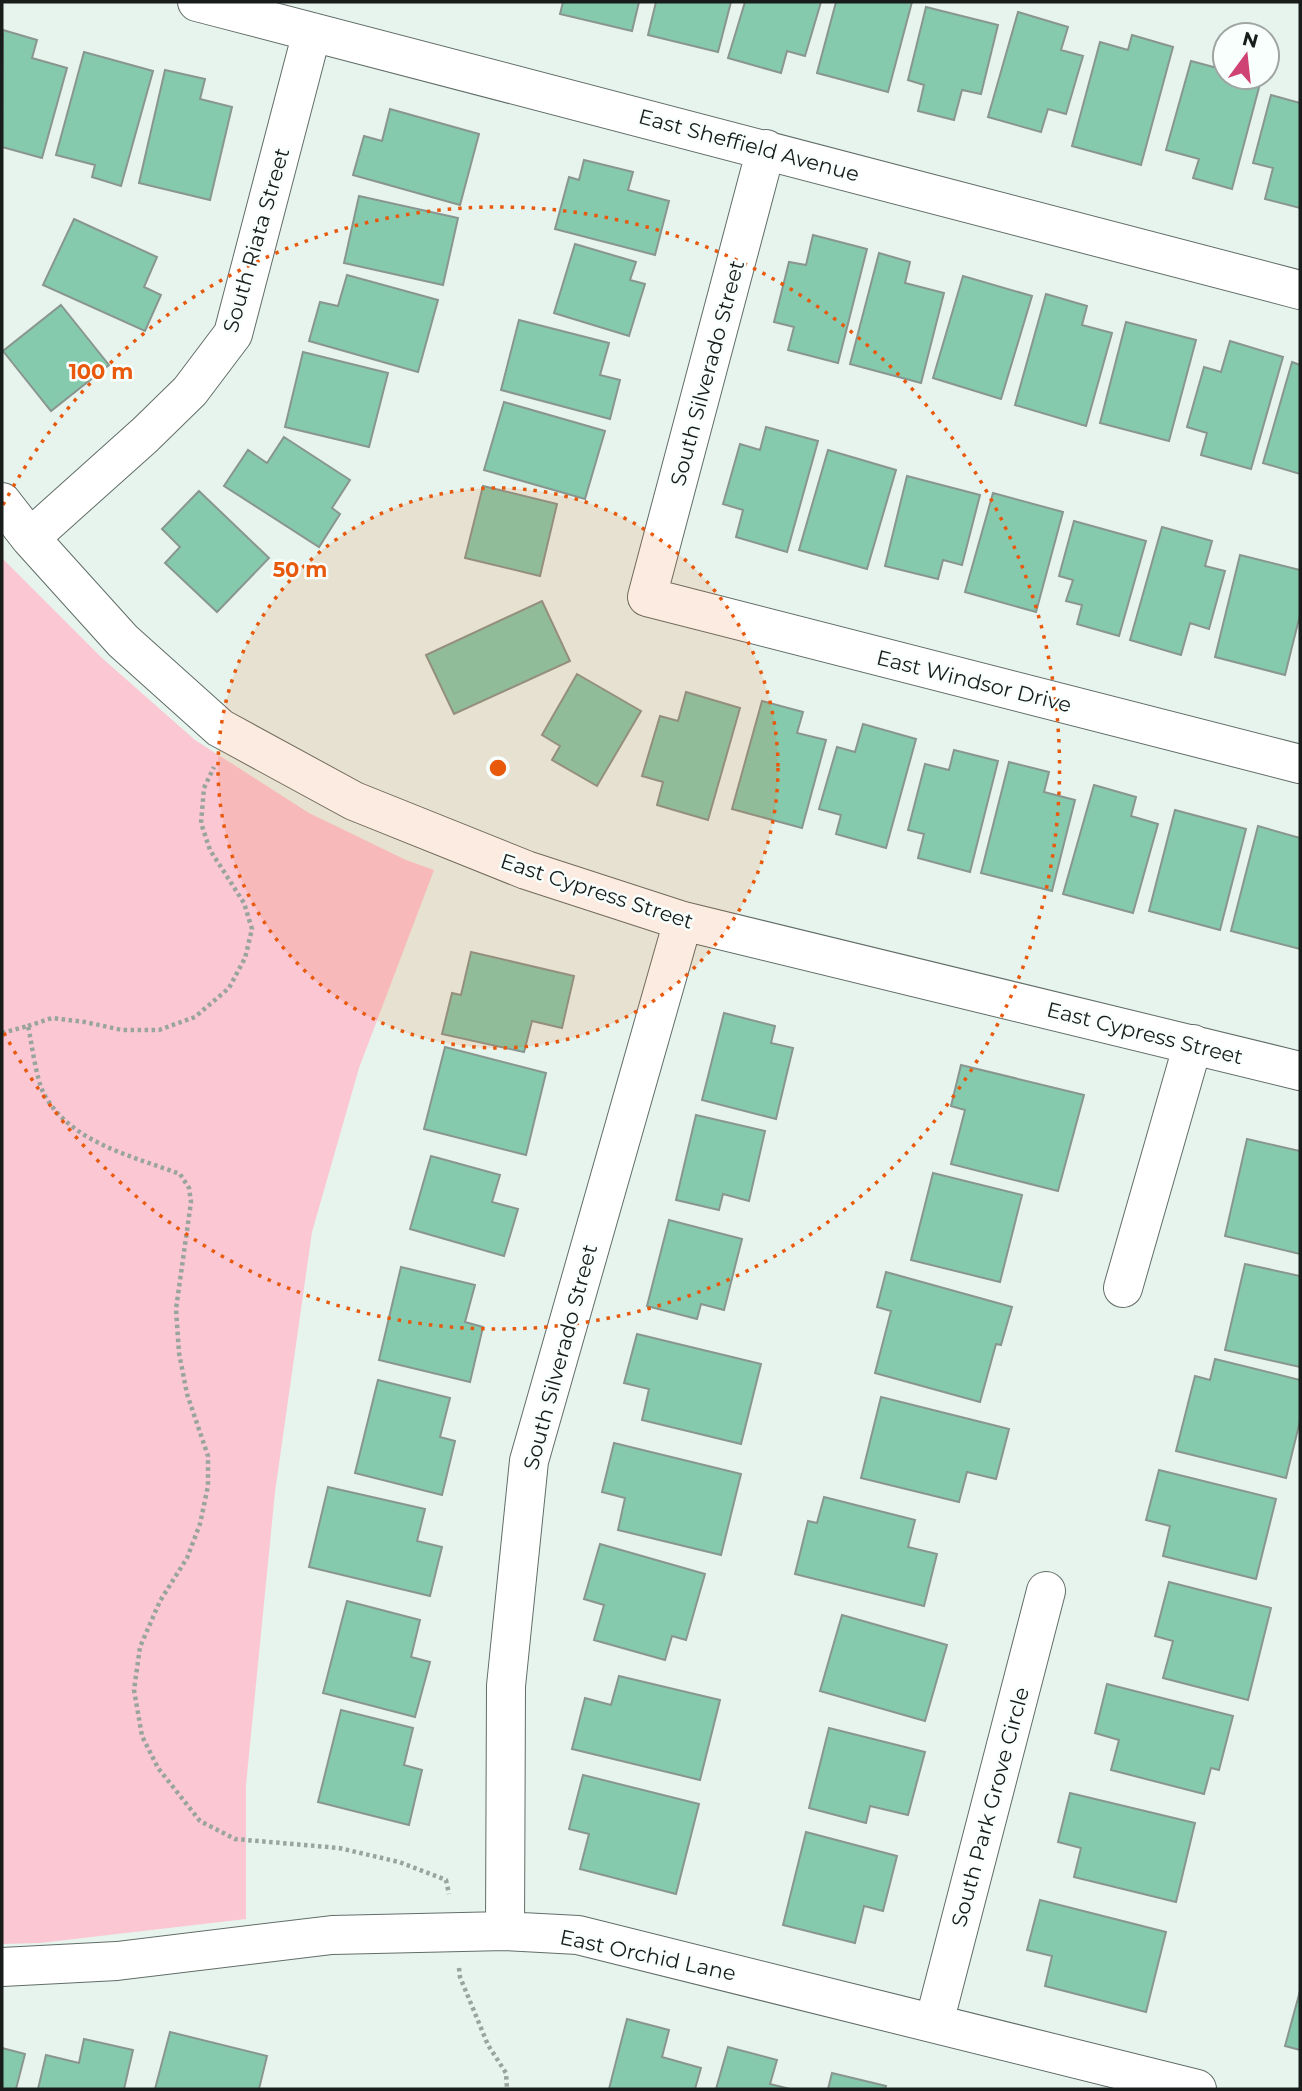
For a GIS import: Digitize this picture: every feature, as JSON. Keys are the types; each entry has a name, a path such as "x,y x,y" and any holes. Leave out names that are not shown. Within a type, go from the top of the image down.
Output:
{"street":[{"name":"East Sheffield Avenue","path":"197,2 1300,290"},
{"name":"South Riata Street","path":"30,538 190,391 233,334 313,32"},
{"name":"South Silverado Street","path":"647,597 766,149"},
{"name":"East Cypress Street","path":"2,502 30,538 123,641 220,728 354,801 526,870 683,921 1300,1071"},
{"name":"East Windsor Drive","path":"647,597 1300,764"},
{"name":"South Silverado Street","path":"505,1931 506,1686 529,1461 683,921"},
{"path":"1124,1288 1193,1044"},
{"name":"South Park Grove Circle","path":"934,2023 1046,1591"},
{"name":"East Orchid Lane","path":"2,1968 117,1961 332,1935 505,1931 578,1935 1197,2089"}],"path":[{"path":"2,1033 52,1018 85,1021 122,1030 159,1030 195,1017 229,988 245,958 252,929 244,903 210,850 201,823 204,788 209,774 235,736"},
{"path":"28,1026 43,1092 62,1118 90,1140 180,1174 189,1188 191,1202 176,1309 179,1353 187,1394 208,1456 208,1486 200,1524 187,1558 160,1601 140,1647 134,1690 142,1736 158,1768 200,1821 235,1839 339,1848 399,1862 446,1880 456,1932 460,1977 488,2045 506,2073 507,2089"}],"shaded area":[{"path":"2,558 102,658 195,740 309,813 406,860 434,870 359,1068 312,1232 275,1492 246,1785 246,1919 40,1943 2,1944"}],"building":[{"path":"563,2 639,2 632,31 560,14"},
{"path":"656,2 731,2 718,52 648,35"},
{"path":"745,2 821,2 805,56 787,51 781,73 728,58"},
{"path":"836,2 912,2 888,92 817,73"},
{"path":"926,7 998,25 981,94 962,90 954,120 918,111 924,85 908,80"},
{"path":"1018,12 1068,27 1061,50 1083,56 1066,114 1048,109 1041,132 988,117"},
{"path":"3,30 37,40 32,58 67,68 42,158 2,147"},
{"path":"1132,35 1173,47 1141,165 1072,146 1100,42 1128,50"},
{"path":"84,52 153,71 121,186 92,177 95,165 56,155"},
{"path":"1191,61 1211,66 1211,91 1258,91 1232,189 1193,178 1199,159 1166,150"},
{"path":"165,70 205,79 200,99 232,107 210,200 139,183"},
{"path":"1271,95 1300,103 1300,208 1265,199 1273,168 1253,163"},
{"path":"390,109 479,134 460,205 353,175 364,136 382,141"},
{"path":"584,160 633,172 628,190 669,201 655,255 555,229 569,177 579,180"},
{"path":"359,196 458,218 443,285 344,263"},
{"path":"74,219 157,257 144,287 161,295 145,331 43,285"},
{"path":"813,235 867,249 838,363 788,350 794,327 774,322 789,262 806,265"},
{"path":"575,244 636,262 630,280 645,284 629,336 554,313"},
{"path":"879,253 910,262 905,283 944,293 921,383 850,364"},
{"path":"347,275 438,300 418,372 309,341 320,302 338,306"},
{"path":"963,276 1032,296 1001,399 933,378"},
{"path":"1046,294 1087,306 1082,325 1112,333 1086,426 1015,405"},
{"path":"61,305 109,365 51,411 3,351"},
{"path":"519,320 609,343 600,375 620,380 610,419 501,390"},
{"path":"1126,322 1196,340 1169,441 1100,423"},
{"path":"1230,341 1283,357 1251,469 1201,455 1207,433 1187,427 1204,367 1221,372"},
{"path":"303,352 388,373 369,447 285,427"},
{"path":"1292,362 1300,365 1300,474 1263,463"},
{"path":"504,402 605,431 585,499 484,470"},
{"path":"766,427 818,441 787,552 736,537 743,510 723,504 740,444 760,450"},
{"path":"284,437 350,480 332,508 340,514 319,547 224,486 248,450 267,463"},
{"path":"828,450 896,470 867,569 799,550"},
{"path":"907,476 980,495 962,565 943,560 938,579 885,566"},
{"path":"483,486 557,504 540,576 465,558"},
{"path":"199,491 269,558 217,612 165,563 180,547 162,529"},
{"path":"993,493 1063,512 1036,612 965,592"},
{"path":"1074,521 1146,541 1119,636 1077,624 1082,605 1066,601 1073,580 1059,576"},
{"path":"1162,527 1212,541 1205,566 1225,571 1209,629 1190,623 1181,655 1130,640"},
{"path":"1240,555 1300,570 1300,615 1285,675 1215,657"},
{"path":"542,601 570,661 454,714 426,655"},
{"path":"577,674 641,711 597,786 552,760 560,746 542,735"},
{"path":"686,692 740,708 708,820 657,805 663,782 642,776 660,716 678,721"},
{"path":"762,701 803,712 797,733 826,740 802,828 732,809"},
{"path":"863,724 916,739 886,848 836,834 841,815 819,809 837,747 855,752"},
{"path":"954,750 998,761 970,872 918,858 924,834 908,830 925,764 949,770"},
{"path":"1009,762 1049,772 1044,792 1075,800 1052,891 981,873"},
{"path":"1094,785 1136,797 1131,816 1158,824 1133,913 1063,894"},
{"path":"1175,810 1246,829 1220,930 1149,911"},
{"path":"1258,826 1300,838 1300,949 1231,931"},
{"path":"471,952 574,976 562,1028 532,1021 524,1052 442,1034 452,993 461,995"},
{"path":"724,1013 775,1026 771,1043 793,1048 776,1119 702,1100"},
{"path":"445,1047 546,1073 526,1155 424,1129"},
{"path":"961,1065 1084,1095 1058,1191 951,1164 965,1110 951,1106"},
{"path":"696,1115 765,1131 749,1201 723,1194 719,1210 676,1200"},
{"path":"1247,1139 1300,1151 1300,1254 1225,1236"},
{"path":"431,1156 500,1175 492,1202 518,1209 504,1256 410,1229"},
{"path":"933,1173 1022,1195 1000,1282 911,1260"},
{"path":"669,1220 742,1239 724,1310 701,1304 697,1319 647,1306"},
{"path":"1245,1264 1300,1276 1300,1367 1225,1350"},
{"path":"401,1267 475,1285 465,1322 483,1327 470,1382 379,1360"},
{"path":"886,1272 1012,1307 1001,1345 996,1344 980,1402 875,1373 891,1311 877,1307"},
{"path":"637,1334 761,1364 741,1444 642,1420 649,1389 624,1383"},
{"path":"1215,1359 1300,1380 1300,1421 1286,1478 1176,1451 1195,1376 1210,1380"},
{"path":"378,1380 450,1398 440,1437 455,1441 442,1495 355,1473"},
{"path":"881,1397 1009,1429 996,1479 967,1472 959,1502 861,1478"},
{"path":"614,1443 741,1474 721,1555 618,1530 625,1498 602,1492"},
{"path":"1159,1470 1276,1499 1256,1579 1163,1556 1170,1526 1146,1520"},
{"path":"328,1487 425,1509 417,1541 442,1547 430,1596 309,1567"},
{"path":"824,1497 915,1520 908,1547 937,1554 924,1606 795,1574 808,1521 817,1523"},
{"path":"600,1544 705,1574 686,1640 672,1636 665,1660 594,1640 604,1605 584,1599"},
{"path":"1169,1582 1271,1608 1248,1700 1163,1678 1173,1641 1155,1636"},
{"path":"347,1601 420,1620 411,1657 430,1662 415,1717 323,1693"},
{"path":"842,1615 947,1645 925,1721 820,1691"},
{"path":"619,1676 720,1700 700,1780 572,1749 585,1698 611,1705"},
{"path":"1107,1684 1233,1716 1219,1770 1211,1768 1204,1794 1111,1770 1119,1740 1095,1733"},
{"path":"341,1710 413,1728 404,1765 422,1770 409,1825 318,1802"},
{"path":"829,1728 925,1752 908,1815 870,1806 866,1823 809,1808"},
{"path":"583,1775 699,1804 676,1894 580,1869 589,1834 569,1829"},
{"path":"1070,1793 1195,1823 1176,1902 1074,1877 1081,1848 1058,1842"},
{"path":"806,1832 897,1856 883,1911 864,1906 855,1943 783,1925"},
{"path":"1040,1900 1166,1932 1146,2012 1045,1986 1052,1956 1027,1950"},
{"path":"1300,1991 1300,2050 1285,2046"},
{"path":"627,2019 669,2030 662,2057 701,2068 695,2089 609,2089"},
{"path":"170,2032 267,2056 259,2089 155,2089"},
{"path":"84,2039 133,2050 124,2089 38,2089 46,2055 79,2063"},
{"path":"728,2047 777,2060 770,2084 790,2089 716,2089"},
{"path":"2,2048 25,2054 16,2089 2,2089"},
{"path":"832,2073 886,2086 885,2089 828,2089"}]}
